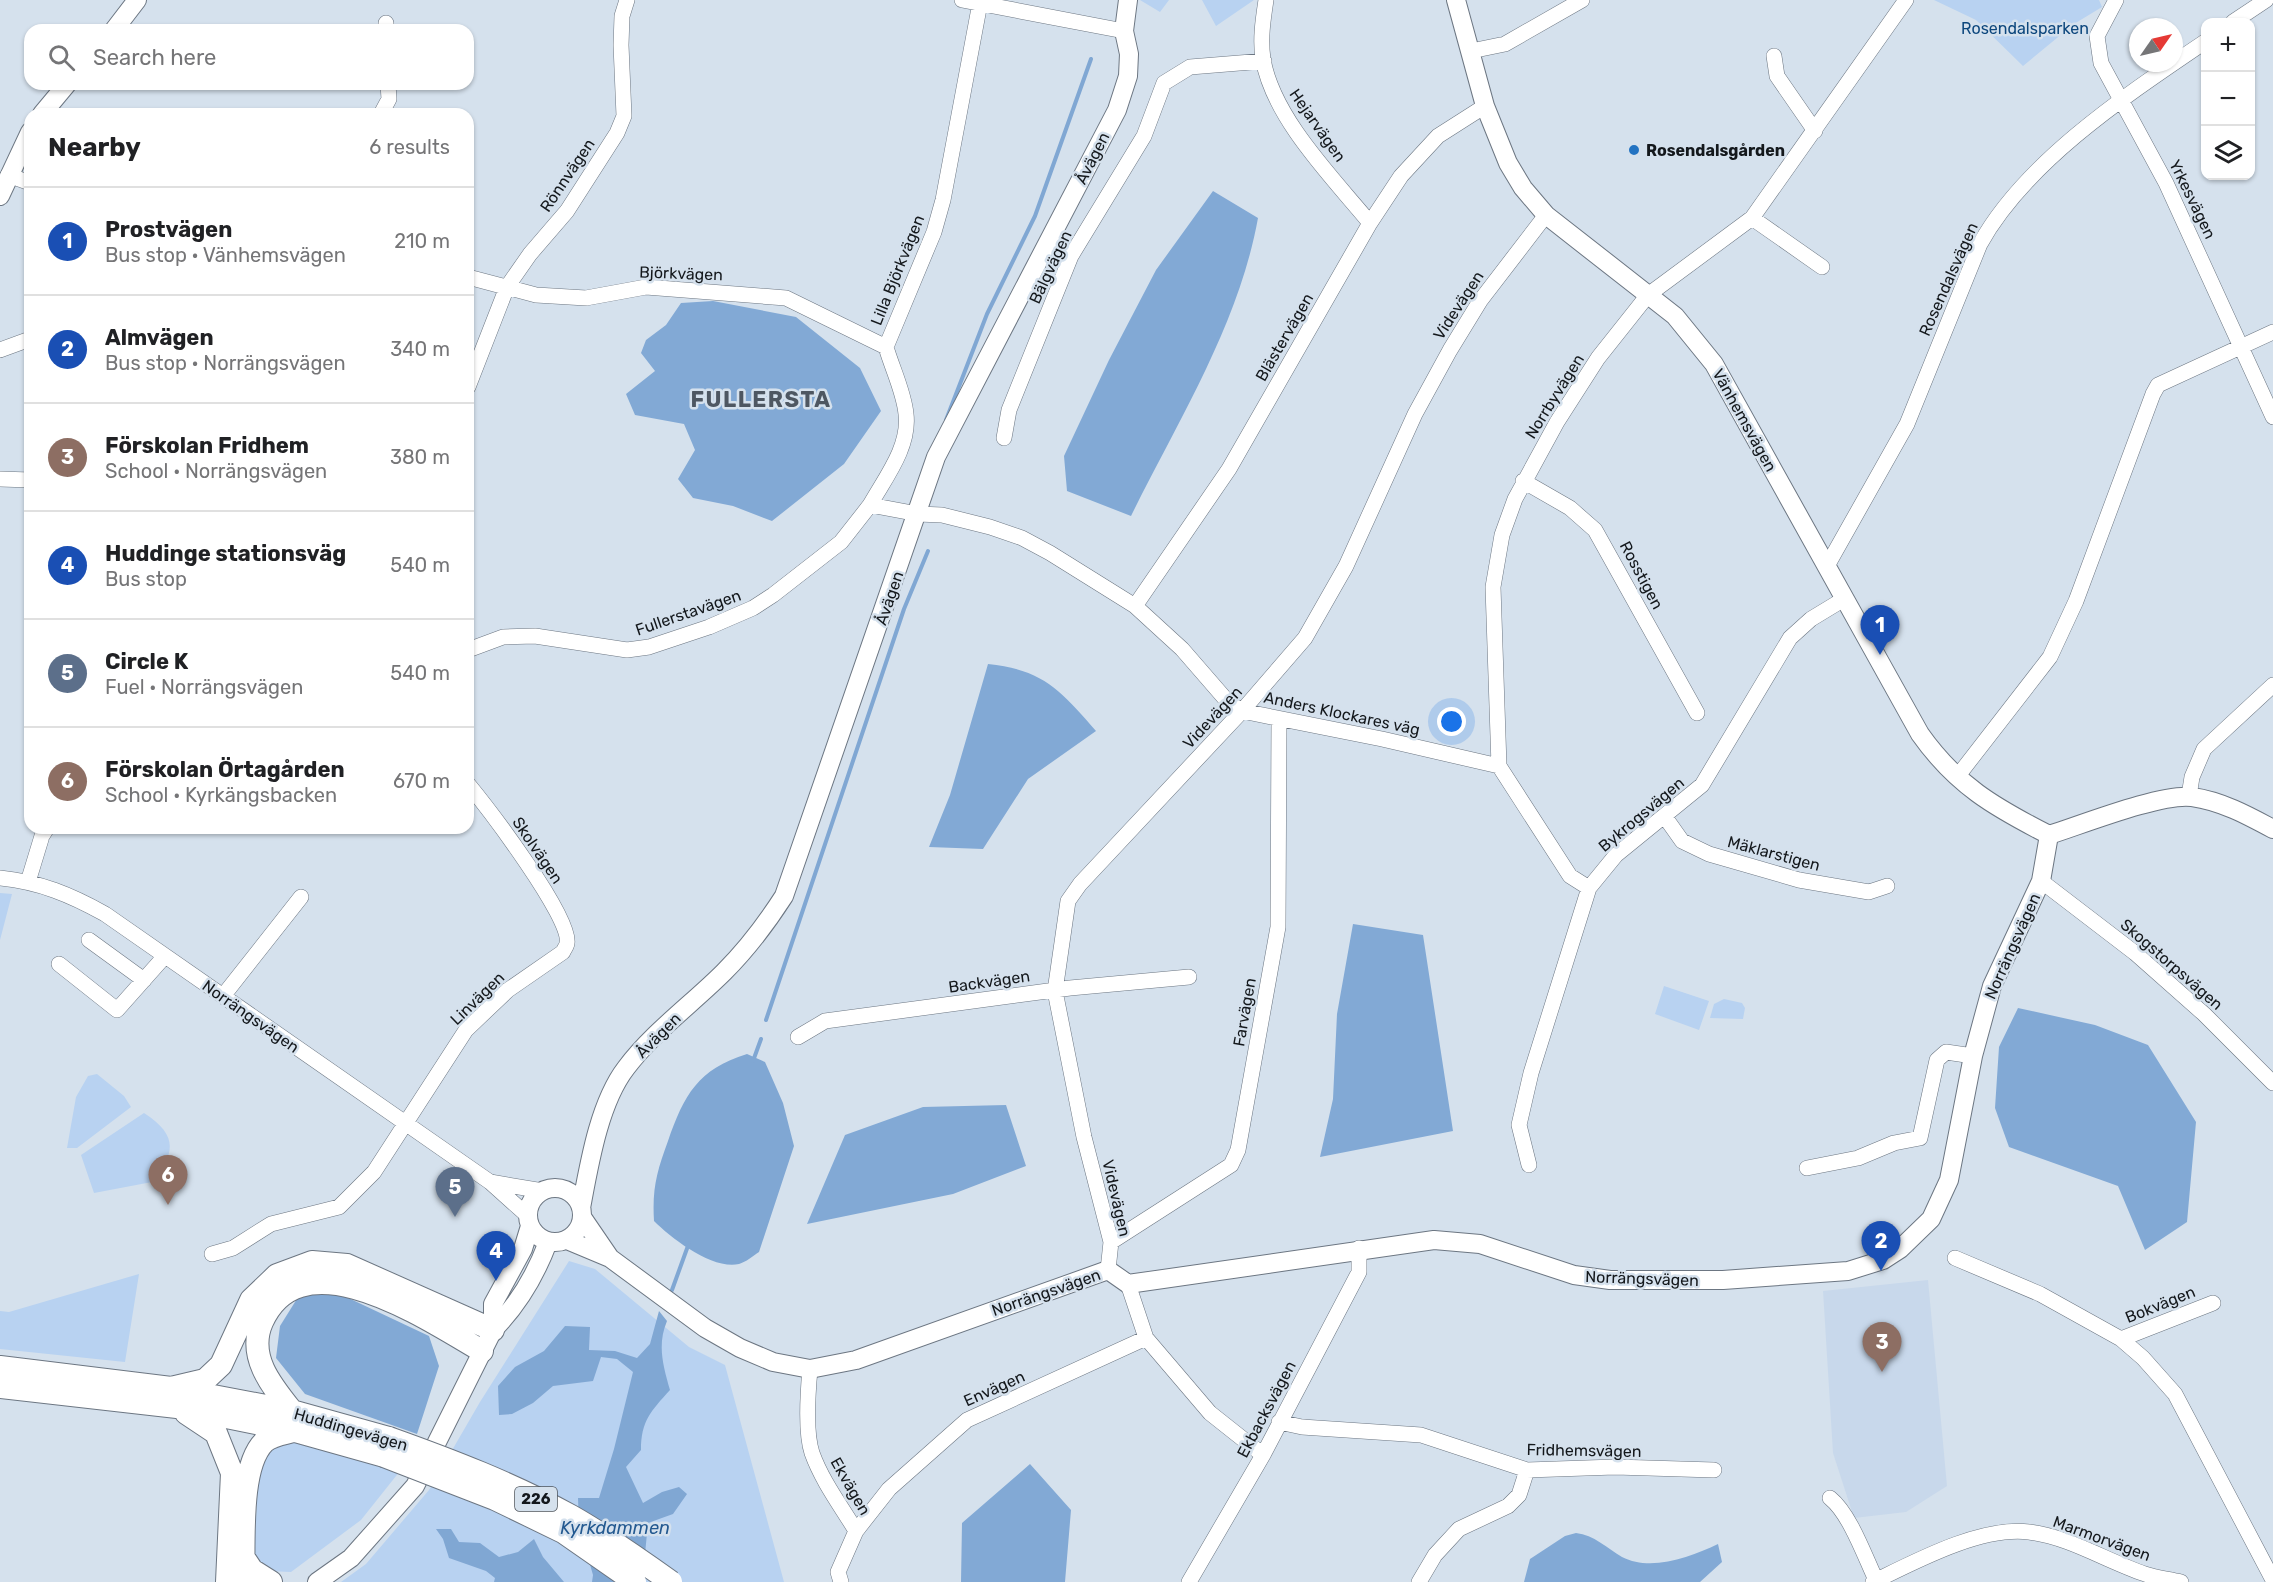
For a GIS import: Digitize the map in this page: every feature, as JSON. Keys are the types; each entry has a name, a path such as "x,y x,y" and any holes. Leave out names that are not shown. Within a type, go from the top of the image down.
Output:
{"main road":[{"path":"227,1582 232,1473 216,1433 174,1398 205,1380 222,1365 250,1300 277,1275 312,1262 347,1265 493,1330"},
{"path":"243,1582 245,1508 250,1469 263,1443 294,1421 270,1384 256,1353 257,1334 266,1313 287,1290 316,1281 340,1283 418,1313 482,1351"},
{"name":"Huddingevägen","path":"0,1367 294,1421 501,1482 570,1516 671,1582"},
{"name":"Huddingevägen","path":"0,1387 174,1398"},
{"name":"Huddingevägen","path":"387,1447 563,1532 635,1582"},
{"path":"244,1558 252,1570 271,1582"}],"street":[{"path":"119,24 137,0"},
{"name":"Rönnvägen","path":"474,372 507,287 530,254 567,212 617,133 624,116 621,45 622,16 627,0"},
{"path":"962,0 1124,31"},
{"name":"Åvägen","path":"581,1212 590,1163 607,1107 625,1069 723,973 763,928 784,896 936,457 1117,110 1128,76 1129,54 1124,31 1128,0"},
{"name":"Hejarvägen","path":"1266,0 1262,26 1264,61 1272,90 1290,121 1370,223"},
{"name":"Vänhemsvägen","path":"1456,0 1485,106 1508,163 1523,188 1546,215 1675,316 1714,364 1920,734 1957,777 1984,801 2049,835"},
{"path":"1471,51 1505,44 1580,0"},
{"name":"Norrbyvägen","path":"1499,766 1493,587 1502,536 1524,481 1577,389 1648,295 1752,218 1906,0"},
{"name":"Yrkesvägen","path":"2116,0 2102,24 2097,46 2101,63 2166,183 2273,417"},
{"path":"2239,18 2266,0"},
{"name":"Lilla Björkvägen","path":"870,505 897,458 905,434 906,414 886,347 937,222 980,3"},
{"name":"Rosendalsvägen","path":"1827,566 1907,424 1980,244 1991,224 2029,179 2120,100 2201,45"},
{"path":"1774,56 1777,76 1815,131"},
{"name":"Bälgvägen","path":"1004,438 1009,410 1071,256 1144,136 1164,83 1190,67 1264,61"},
{"path":"47,108 62,90"},
{"path":"384,108 389,99 388,90"},
{"name":"Blästervägen","path":"1136,606 1229,469 1370,223 1411,162 1438,136 1485,106"},
{"path":"0,196 8,174 24,143"},
{"path":"8,174 24,181"},
{"name":"Videvägen","path":"1108,1270 1111,1242 1084,1137 1054,991 1068,901 1080,884 1242,711 1305,638 1346,566 1415,414 1450,350 1480,301 1546,215"},
{"path":"1752,218 1822,267"},
{"name":"Björkvägen","path":"474,279 536,295 586,298 646,287 786,298 886,347"},
{"path":"1957,777 2050,657 2076,601 2158,385 2273,332"},
{"path":"0,350 24,341"},
{"path":"0,479 24,480"},
{"name":"Rosstigen","path":"1524,481 1570,508 1595,530 1697,713"},
{"path":"870,505 918,514"},
{"name":"Fullerstavägen","path":"474,648 503,637 535,636 627,650 649,647 709,627 753,608 773,595 841,542 870,505"},
{"name":"Anders Klockares väg","path":"918,514 942,515 1022,538 1136,606 1182,649 1227,702 1242,711 1382,739 1499,766"},
{"name":"Bykrogsvägen","path":"1529,1165 1519,1125 1531,1073 1589,888 1616,855 1665,817 1702,784 1790,638 1811,619 1844,599"},
{"path":"2189,796 2192,777 2204,749 2273,685"},
{"name":"Farvägen","path":"1111,1242 1231,1165 1238,1150 1278,927 1279,720"},
{"path":"1499,766 1570,876 1589,888"},
{"name":"Skolvägen","path":"474,792 548,897 565,927 568,943"},
{"path":"2049,835 2152,802 2189,796 2232,808 2273,830"},
{"name":"Mäklarstigen","path":"1665,817 1682,841 1709,854 1799,880 1869,892 1887,886"},
{"path":"28,882 43,834"},
{"name":"Norrängsvägen","path":"567,1240 610,1258 705,1328 740,1348 773,1362 810,1369 856,1360 1108,1270 1128,1284 1359,1248 1434,1240 1480,1244 1574,1275 1610,1280 1723,1280 1862,1269 1883,1260 1911,1240 1931,1219 1939,1205 1949,1180 1973,1056 1992,986 2040,881 2049,835"},
{"name":"Norrängsvägen","path":"0,878 45,885 71,895 105,914 490,1182 529,1221"},
{"name":"Skogstorpsvägen","path":"2040,881 2144,961 2204,1014 2273,1083"},
{"path":"223,996 301,897"},
{"path":"89,940 144,980"},
{"name":"Linvägen","path":"212,1254 233,1248 271,1224 339,1207 374,1172 466,1030 508,990 563,951 568,943"},
{"path":"58,964 117,1010 165,956"},
{"name":"Backvägen","path":"798,1037 825,1021 1054,991 1189,977"},
{"path":"1807,1168 1858,1158 1894,1143 1920,1138 1937,1060 1946,1052 1952,1051 1973,1056"},
{"path":"493,1330 493,1304 523,1249 533,1199 590,1163"},
{"name":"Norrängsvägen","path":"490,1182 548,1190"},
{"path":"529,1221 534,1234 548,1242 567,1240 580,1226 581,1212 571,1193 548,1190"},
{"name":"Norrängsvägen","path":"581,1212 610,1258"},
{"path":"317,1582 351,1558 415,1486 493,1330 509,1314 542,1258 548,1242"},
{"name":"Ekbacksvägen","path":"1189,1582 1263,1455 1359,1272 1359,1248"},
{"path":"1955,1258 2040,1294 2121,1339 2143,1358 2175,1394 2273,1580"},
{"path":"1128,1284 1146,1338 1210,1413 1263,1455"},
{"name":"Bokvägen","path":"2121,1339 2213,1303"},
{"name":"Envägen","path":"856,1531 889,1489 967,1420 1146,1338"},
{"name":"Ekvägen","path":"810,1369 808,1393 811,1450 822,1475 856,1531 838,1572 841,1582"},
{"name":"Fridhemsvägen","path":"1280,1422 1302,1427 1421,1435 1527,1470 1615,1467 1714,1470"},
{"path":"1419,1582 1435,1555 1459,1529 1508,1506 1519,1495 1527,1470"},
{"name":"Marmorvägen","path":"1830,1498 1847,1521 1875,1581 1964,1542 2010,1532 2028,1532 2075,1545 2145,1574 2181,1582"}],"shaded area":[{"path":"1213,191 1258,218 1249,257 1222,334 1131,516 1067,491 1064,456 1109,360 1156,270"},
{"path":"713,301 796,317 860,368 881,411 844,464 772,521 733,506 693,498 678,479 695,450 684,424 635,415 626,394 655,371 641,353 646,340 666,325 681,303"},
{"path":"988,664 1024,671 1038,677 1072,704 1096,731 1028,779 983,849 929,847 950,795"},
{"path":"1353,924 1423,935 1453,1131 1320,1157 1333,1099 1337,1014"},
{"path":"2018,1008 2095,1025 2148,1045 2196,1122 2187,1222 2145,1250 2118,1186 2009,1147 1995,1108 1999,1047"},
{"path":"1006,1105 1026,1166 953,1194 807,1224 845,1135 923,1107"},
{"path":"1928,1280 1947,1486 1906,1512 1854,1518 1833,1453 1823,1291"},
{"path":"300,1294 342,1295 429,1336 439,1366 417,1434 305,1394 276,1358 280,1326"},
{"path":"1030,1464 1071,1510 1065,1582 961,1582 962,1523"},
{"path":"1576,1533 1595,1539 1622,1557 1645,1563 1683,1558 1718,1544 1722,1562 1700,1582 1524,1582 1530,1559 1565,1536"}],"green space":[{"path":"1140,0 1169,0 1160,12"},
{"path":"1202,0 1254,0 1216,26"},
{"name":"Rosendalsparken","path":"1934,0 2099,0 2102,7 2074,24 2023,66 1976,20"},
{"path":"0,893 12,894 0,940"},
{"path":"1664,986 1709,1001 1699,1030 1655,1014"},
{"path":"1724,999 1742,1003 1745,1008 1743,1019 1710,1018 1714,1004"},
{"path":"97,1074 124,1096 131,1107 77,1148 67,1148 76,1097 88,1076"},
{"path":"144,1113 163,1129 168,1137 169,1153 160,1172 152,1182 94,1193 81,1155"},
{"path":"569,1261 595,1269 689,1347 725,1365 784,1582 341,1582 366,1564 429,1490 480,1402"},
{"path":"139,1274 125,1362 0,1349 0,1311 9,1312"},
{"path":"292,1442 400,1471 361,1520 291,1572 268,1571 254,1555 259,1465 271,1446"}],"water":[{"path":"747,1054 765,1062 783,1103 794,1146 759,1252 742,1263 729,1265 694,1252 654,1221 654,1199 661,1162 687,1097 695,1086 716,1067"},
{"name":"Kyrkdammen","path":"659,1311 667,1321 662,1347 663,1364 670,1390 648,1417 641,1440 641,1450 626,1467 643,1503 662,1492 679,1487 687,1494 673,1514 648,1523 645,1554 634,1582 592,1582 593,1575 579,1526 578,1498 599,1498 633,1372 617,1359 601,1357 593,1381 553,1386 533,1403 512,1414 499,1415 498,1386 515,1367 544,1351 565,1326 590,1327 589,1350 615,1351 637,1358 650,1344"},
{"name":"Kyrkdammen","path":"436,1529 451,1529 459,1542 480,1543 499,1557 518,1552 534,1539 543,1557 564,1582 494,1582 495,1578 486,1571 449,1558 443,1539"}],"waterway":[{"path":"946,420 987,314 1035,216 1091,59"},
{"path":"766,1020 904,609 928,551"},
{"path":"753,1061 761,1039"},
{"path":"672,1290 689,1243"}],"place":[{"name":"Rosendalsgården","path":"1634,150"},
{"name":"Prostvägen","path":"1880,655"},
{"name":"Förskolan Örtagården","path":"168,1205"},
{"name":"Circle K","path":"455,1217"},
{"name":"Almvägen","path":"1881,1271"},
{"name":"Huddinge stationsväg","path":"496,1281"},
{"name":"Förskolan Fridhem","path":"1882,1372"}],"district":[{"name":"FULLERSTA","path":"761,399"}]}
